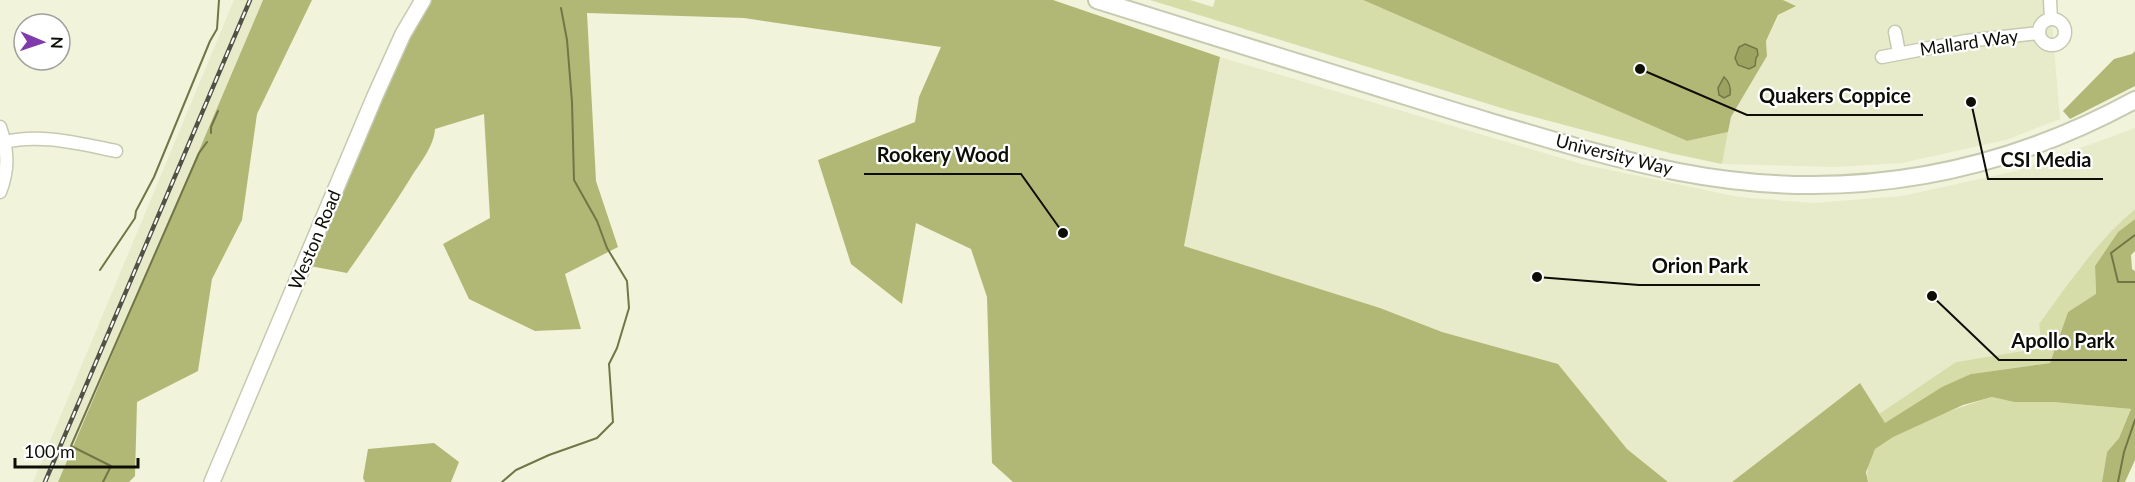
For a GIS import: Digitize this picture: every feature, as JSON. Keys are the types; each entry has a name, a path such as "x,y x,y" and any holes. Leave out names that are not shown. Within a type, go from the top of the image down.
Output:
{"highway":[{"name":"University Way","path":"1097,0 1345,78 1599,152 1681,172 1746,181 1788,184 1845,183 1908,179 1937,174 2016,153 2077,129 2135,100"}],"main road":[{"name":"Weston Road","path":"212,482 375,96 403,34 423,0"}],"street":[{"path":"2050,0 2051,19"},
{"path":"2051,19 2061,22 2066,31 2063,41 2053,46 2043,43 2039,33 2042,23 2051,19"},
{"name":"Mallard Way","path":"1895,32 1899,53"},
{"name":"Mallard Way","path":"1882,57 1966,40 2039,33"},
{"path":"0,127 5,142 7,166 0,192"},
{"path":"5,142 65,141 116,151"}],"shaded area":[{"path":"234,0 263,0 58,482 33,482"},
{"path":"263,0 312,0 257,114 242,220 212,279 198,371 137,402 135,476 129,482 58,482"},
{"path":"432,0 1053,0 1220,57 1184,246 1380,308 1442,332 1558,364 1627,449 1668,482 1013,482 992,463 987,297 971,249 916,223 902,304 851,264 818,160 915,122 919,97 941,47 744,18 587,13 596,181 618,247 565,274 581,329 535,331 469,299 443,244 490,218 484,114 435,129 426,155 347,273 310,266 344,184 417,23"},
{"path":"1150,0 1190,0 1213,7 1215,0 1363,0 1687,141 1728,132 1722,164 1670,153 1508,110"},
{"path":"1363,0 1783,0 1796,6 1778,15 1766,41 1767,56 1731,117 1728,132 1687,141"},
{"path":"1783,0 2050,0 2060,119 2006,140 1902,163 1836,167 1722,164 1731,117 1767,56 1766,41 1779,15 1795,5"},
{"path":"1745,44 1757,49 1758,55 1755,66 1749,69 1738,65 1735,58 1739,47"},
{"path":"2135,51 2135,86 2070,119 2063,111 2114,59"},
{"path":"1220,57 1581,164 1739,197 1813,203 1902,196 2020,170 2135,128 2135,209 2121,221 2079,269 2039,324 2043,348 1956,362 1879,414 1860,383 1732,482 1668,482 1627,449 1558,364 1442,332 1380,308 1184,246"},
{"path":"1724,77 1729,83 1730,95 1724,98 1719,95 1718,88"},
{"path":"2135,209 2135,219 2118,232 2095,266 2096,295 2068,312 2050,363 1971,374 1885,424 1879,414 1956,362 2042,348 2039,324 2096,249"},
{"path":"2135,219 2135,251 2131,255 2132,269 2135,271 2135,460 2125,482 2102,482 2107,452 2119,438 2131,409 2053,402 2014,402 1992,397 1963,405 1893,437 1875,449 1866,472 1868,482 1732,482 1860,383 1885,423 1942,387 1971,374 2050,363 2068,312 2096,294 2095,266 2118,232"},
{"path":"1992,397 2014,402 2053,402 2131,409 2119,438 2107,452 2102,482 1868,482 1867,470 1870,458 1881,444 1928,420"},
{"path":"434,443 459,462 451,482 365,482 363,478 368,449"}],"waterway":[{"path":"100,270 135,218 136,211 154,177 217,29 219,0"},
{"path":"502,482 516,470 549,455 597,438 613,422 609,364 617,348 629,308 627,281 607,248 597,221 574,180 572,102 567,40 561,8"},
{"path":"211,133 211,127 218,111"},
{"path":"103,482 111,466 71,446 199,153 207,142"},
{"path":"2135,235 2111,253 2118,282 2135,282"},
{"path":"2118,482 2124,452 2135,420"}],"railway":[{"path":"45,482 250,0"}],"place":[{"name":"Quakers Coppice","path":"1640,69"},
{"name":"CSI Media","path":"1971,102"},
{"name":"Rookery Wood","path":"1063,233"},
{"name":"Orion Park","path":"1537,277"},
{"name":"Apollo Park","path":"1932,296"}]}
